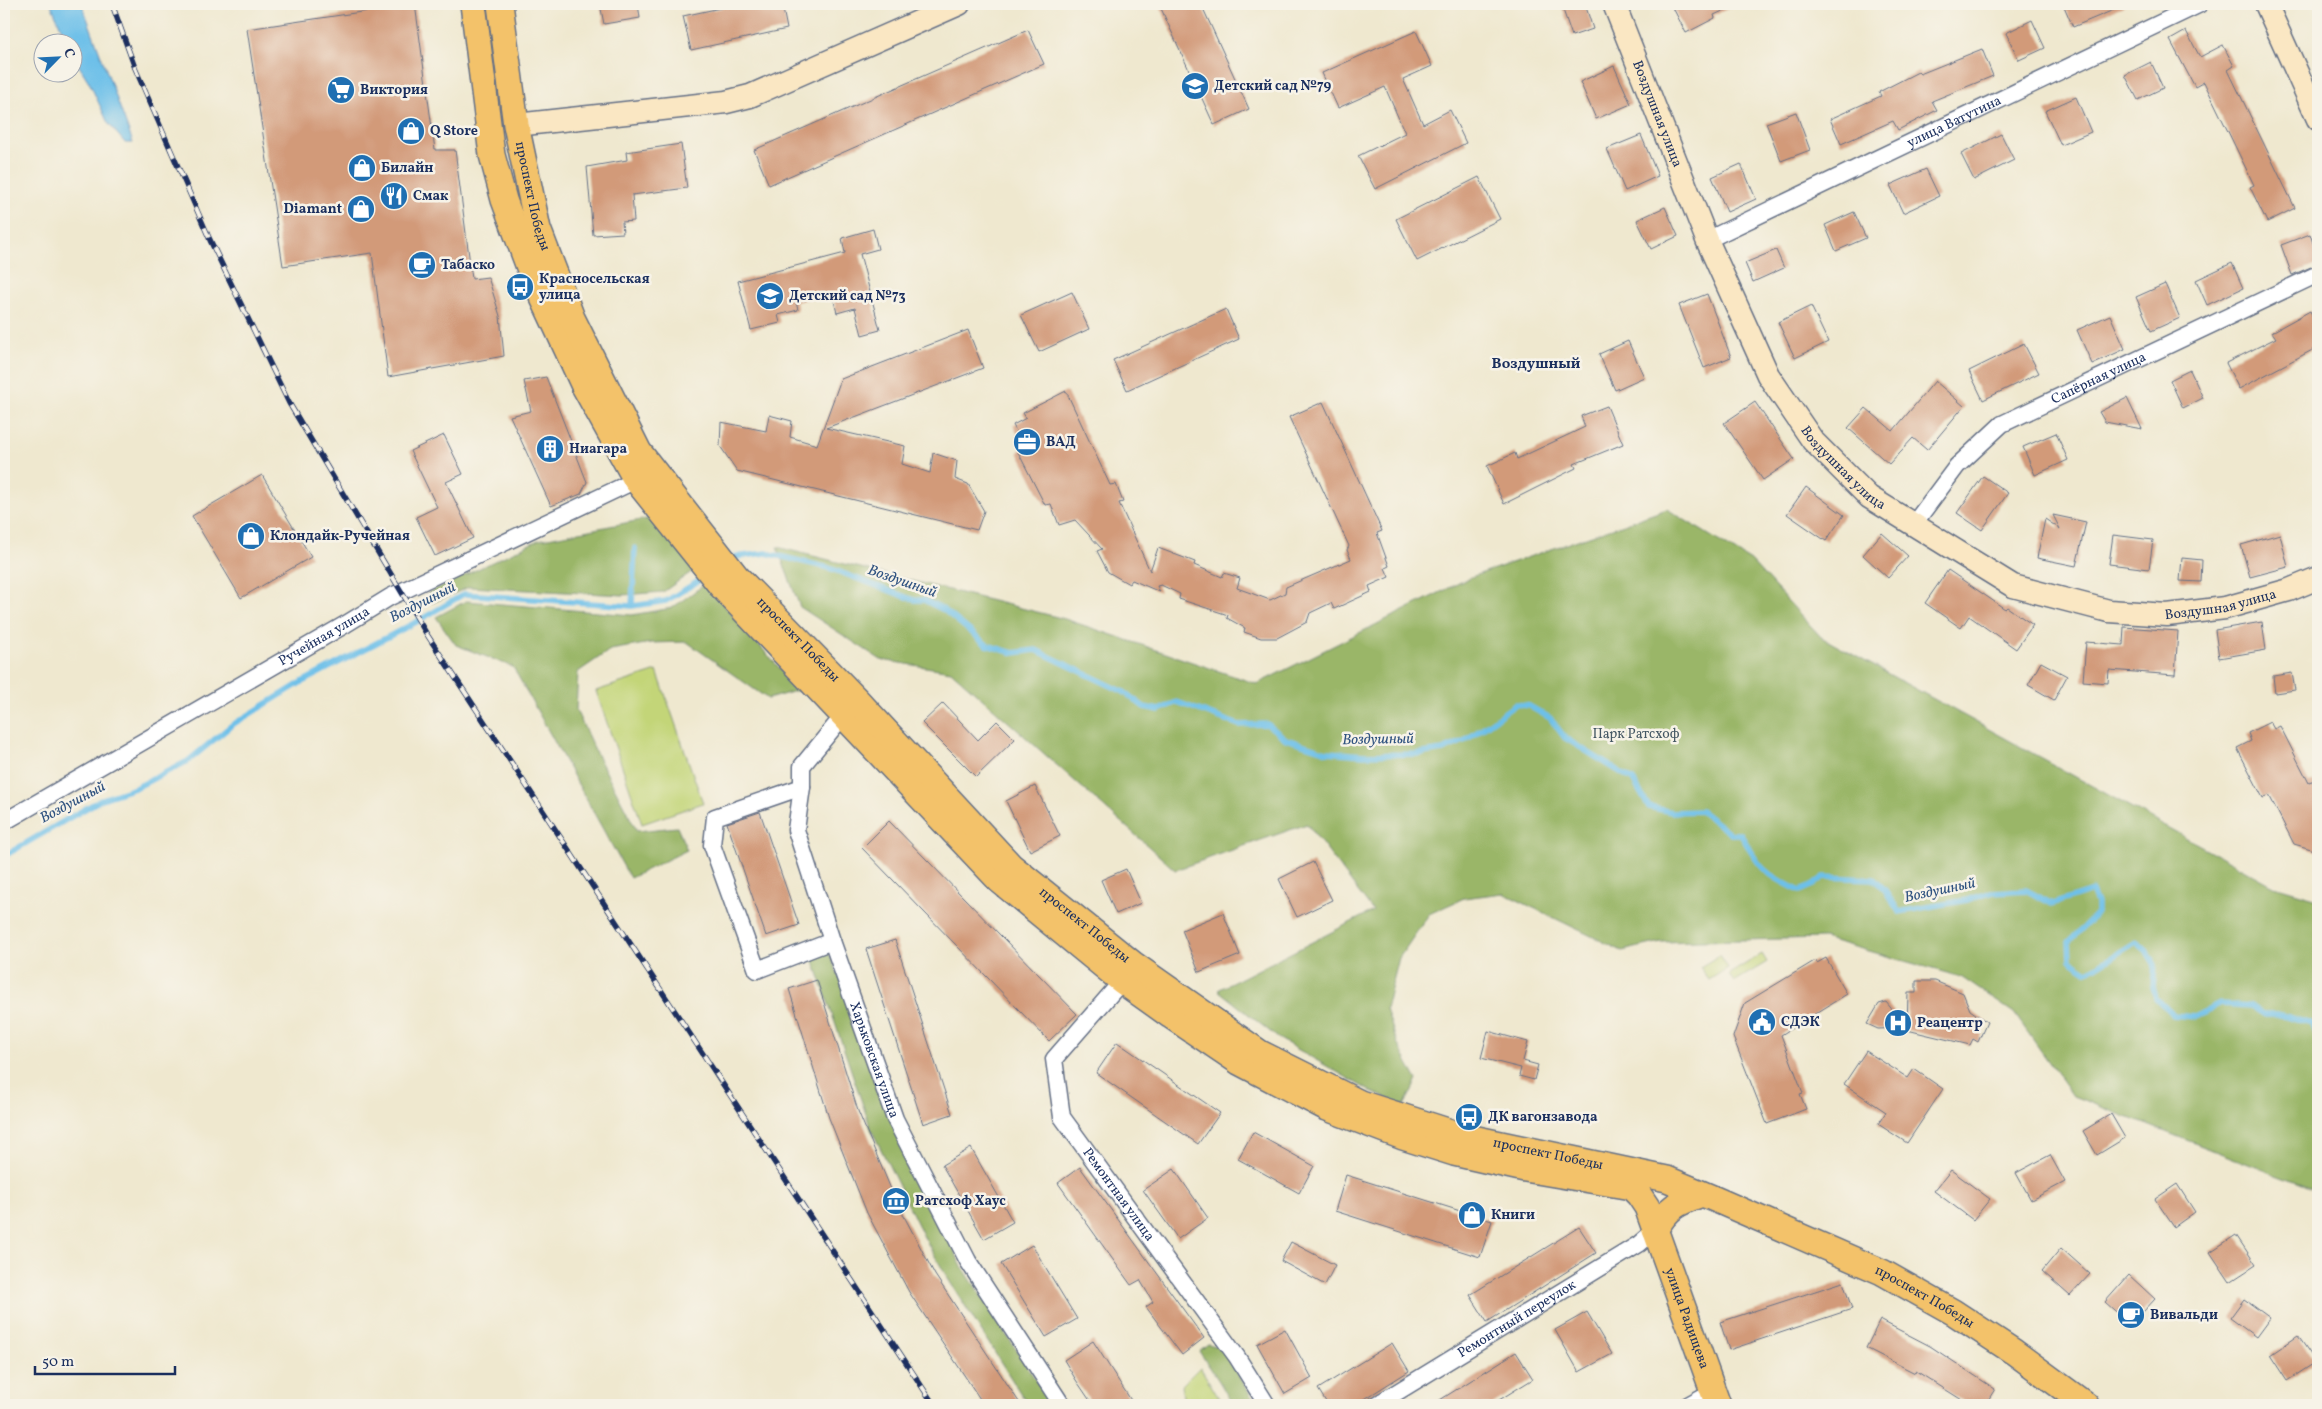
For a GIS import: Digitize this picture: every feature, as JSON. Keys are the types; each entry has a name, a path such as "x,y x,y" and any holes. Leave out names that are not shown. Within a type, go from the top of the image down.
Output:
{"main road":[{"name":"проспект Победы","path":"473,4 492,155 504,200 530,270 584,386 647,478 728,581 850,708 1011,866 1133,964 1260,1053 1360,1103 1463,1136 1667,1179 1882,1272 1953,1312 2014,1352 2086,1405"},
{"name":"проспект Победы","path":"500,4 516,125 538,229 572,318 639,452 647,478"},
{"path":"488,127 516,125"},
{"name":"проспект Победы","path":"850,708 999,880 1122,981 1240,1062 1302,1096 1353,1119 1403,1138 1454,1153 1525,1169 1621,1185"},
{"name":"улица Радищева","path":"1621,1185 1631,1187 1640,1195 1647,1207 1715,1398"},
{"path":"1655,1230 1664,1214 1678,1202 1702,1194"}],"street":[{"path":"516,125 726,102 750,96 959,4"},
{"name":"Воздушная улица","path":"1614,4 1707,240 1768,375 1812,441 1869,497 2013,586 2109,611 2167,615 2225,608 2289,590 2318,578"},
{"name":"улица Ватутина","path":"1707,240 2200,4"},
{"path":"2266,4 2318,119"},
{"name":"Сапёрная улица","path":"1913,525 1957,466 2002,424 2318,274"},
{"name":"Ручейная улица","path":"4,822 390,597 647,478"},
{"name":"Харьковская улица","path":"850,708 802,766 802,787 796,830 832,941 895,1119 968,1261 1062,1405"},
{"path":"802,787 715,816 712,845 757,970 832,941"},
{"name":"Ремонтная улица","path":"1122,981 1054,1059 1062,1117 1237,1357 1267,1405"},
{"name":"Ремонтный переулок","path":"1376,1405 1638,1244 1655,1230"},
{"path":"1688,1405 1715,1398"}],"green space":[{"name":"Парк Ратсхоф","path":"1667,509 1751,561 1821,637 2274,886 2318,899 2318,1191 2073,1096 2014,1013 1961,977 1823,938 1661,942 1622,951 1503,893 1464,898 1429,914 1399,958 1386,1009 1398,1045 1417,1080 1404,1106 1370,1091 1278,1038 1218,990 1373,911 1307,824 1175,870 951,671 881,660 800,607 777,547 1065,619 1257,684 1471,577"},
{"path":"651,518 697,568 663,592 623,595 469,587 432,603 428,593 538,540"},
{"path":"705,584 799,690 768,699 687,642 651,643 610,650 578,672 576,710 637,831 677,827 687,850 630,878 513,667 456,645 436,617 466,601 632,615 672,608"},
{"path":"657,671 703,803 642,824 596,691"},
{"path":"829,953 960,1263 1052,1405 1028,1405 950,1282 924,1237 871,1129 813,958"},
{"path":"1762,954 1767,962 1734,982 1729,974"},
{"path":"1720,955 1728,968 1709,980 1700,967"},
{"path":"1208,1344 1220,1347 1257,1405 1233,1405 1199,1351"},
{"path":"1200,1367 1223,1405 1180,1405 1184,1402 1181,1386"}],"water":[{"path":"51,4 82,4 133,143 125,143 108,123 82,71 82,32 63,32"}],"building":[{"name":"Виктория","path":"415,4 435,150 455,150 472,279 488,277 500,316 504,356 388,377 372,253 283,266 247,29"},
{"path":"600,4 638,4 640,18 604,24"},
{"path":"739,4 782,4 787,29 691,50 683,16"},
{"path":"1159,4 1201,4 1249,109 1214,125"},
{"path":"1561,4 1585,4 1593,29 1572,36"},
{"path":"1671,4 1738,4 1714,15 1715,18 1686,33"},
{"path":"2063,4 2128,4 2073,27"},
{"path":"2032,20 2045,48 2019,60 2006,33"},
{"path":"1028,30 1044,64 769,185 754,150"},
{"path":"1416,31 1432,66 1403,79 1423,124 1450,110 1466,143 1375,189 1358,156 1405,133 1385,87 1338,108 1322,73"},
{"path":"2186,31 2200,57 2223,45 2234,66 2228,70 2295,208 2267,222 2250,187 2254,185 2204,82 2195,87 2170,40"},
{"path":"1982,49 1993,76 1932,101 1937,110 1898,130 1893,121 1841,144 1830,119 1881,96 1879,92 1918,72 1920,74"},
{"path":"2151,62 2163,88 2138,100 2125,75"},
{"path":"1614,66 1631,104 1596,119 1580,82"},
{"path":"2076,97 2091,132 2061,145 2045,111"},
{"path":"1796,112 1810,150 1781,161 1766,123"},
{"path":"2001,134 2014,160 1974,180 1961,154"},
{"path":"1641,135 1658,176 1625,191 1607,149"},
{"path":"681,144 687,188 632,195 634,221 622,222 623,233 593,235 587,167 627,160 626,152"},
{"path":"1741,164 1756,199 1727,212 1712,177"},
{"path":"1926,169 1939,196 1903,213 1890,185"},
{"path":"1479,177 1500,219 1417,261 1396,219"},
{"path":"1665,207 1678,236 1651,249 1637,220"},
{"path":"1854,212 1866,238 1836,251 1825,225"},
{"path":"873,229 878,249 860,254 880,330 862,335 855,308 837,313 832,293 796,302 798,310 778,315 780,323 751,330 738,281 845,253 842,238"},
{"path":"2310,234 2318,258 2318,264 2292,275 2281,245"},
{"path":"1776,250 1784,268 1753,282 1745,263"},
{"path":"2232,263 2243,288 2207,305 2196,280"},
{"path":"2165,284 2180,318 2151,331 2136,297"},
{"path":"1072,292 1089,329 1039,352 1021,315"},
{"path":"1707,294 1731,357 1704,368 1679,305"},
{"path":"1811,306 1828,342 1795,358 1778,322"},
{"path":"1226,309 1239,339 1127,390 1113,360"},
{"path":"2310,311 2318,326 2318,347 2239,389 2226,363 2276,338 2272,332"},
{"path":"2110,315 2125,349 2092,364 2077,330"},
{"path":"968,330 983,368 826,428 905,446 902,464 930,473 933,453 957,461 955,479 968,484 984,511 977,530 737,471 720,446 721,422 766,431 769,415 792,421 790,437 817,445 841,379"},
{"path":"1628,341 1644,377 1615,390 1599,354"},
{"path":"2024,344 2039,373 1983,400 1969,371"},
{"path":"2190,370 2203,398 2183,408 2170,380"},
{"name":"Ниагара","path":"546,377 587,482 581,494 551,506 510,416 531,411 524,381"},
{"path":"1935,381 1964,406 1927,450 1913,438 1889,464 1848,428 1866,408 1893,431"},
{"path":"1066,391 1110,485 1116,484 1123,502 1119,503 1150,571 1158,548 1195,562 1194,565 1222,577 1224,573 1240,578 1237,588 1270,600 1285,593 1286,587 1351,559 1347,550 1349,546 1289,417 1323,402 1382,531 1377,533 1389,566 1385,568 1389,577 1369,586 1371,592 1334,609 1331,603 1310,613 1307,622 1277,638 1261,638 1244,632 1245,628 1227,618 1228,615 1179,599 1180,594 1161,585 1157,586 1160,592 1132,580 1129,584 1108,572 1097,551 1102,549 1075,520 1059,525 1051,504 1045,505 1018,452 1024,447 1013,425 1026,418 1023,413"},
{"path":"2127,398 2142,429 2105,422 2099,412"},
{"path":"1755,402 1794,459 1763,480 1724,423"},
{"path":"1607,406 1623,444 1574,464 1576,468 1504,504 1487,466 1515,453 1517,459 1585,427 1581,416"},
{"path":"2056,433 2068,460 2035,475 2023,447"},
{"path":"444,435 463,474 446,482 473,538 435,556 416,517 437,507 410,451"},
{"name":"Клондайк-Ручейная","path":"262,475 311,557 241,598 192,516"},
{"path":"1983,476 2008,493 1982,530 1957,513"},
{"path":"1806,487 1844,515 1826,541 1787,514"},
{"path":"2053,515 2086,522 2076,566 2037,558 2045,519 2060,529"},
{"path":"1882,533 1908,556 1888,578 1863,555"},
{"path":"2280,534 2288,567 2250,577 2241,545"},
{"path":"2113,535 2153,540 2149,569 2109,564"},
{"path":"2182,558 2202,560 2201,582 2180,581"},
{"path":"1948,570 2005,609 2007,607 2033,625 2016,649 1969,616 1961,628 1925,603"},
{"path":"2262,622 2266,650 2219,658 2215,630"},
{"path":"2124,627 2178,631 2175,675 2109,670 2108,683 2083,681 2086,642 2123,645"},
{"path":"2041,662 2067,676 2054,700 2028,685"},
{"path":"2292,673 2295,690 2275,693 2273,676"},
{"path":"943,703 978,740 997,721 1015,739 976,777 922,723"},
{"path":"2270,722 2274,729 2280,726 2309,783 2314,781 2318,789 2318,851 2294,844 2269,795 2263,798 2237,748 2251,741 2248,733"},
{"path":"1035,786 1060,836 1030,851 1006,801"},
{"path":"760,812 799,925 766,936 727,823"},
{"path":"889,821 1077,1014 1049,1041 862,848"},
{"path":"1313,862 1332,900 1297,917 1279,879"},
{"path":"1126,869 1141,903 1116,914 1101,880"},
{"path":"1223,913 1240,955 1199,972 1182,930"},
{"path":"895,940 952,1114 923,1124 866,949"},
{"path":"1826,958 1847,994 1781,1035 1803,1093 1800,1094 1806,1109 1767,1124 1733,1037 1745,1003 1816,960 1817,963"},
{"path":"817,980 858,1111 896,1201 935,1275 1021,1405 984,1405 909,1292 867,1213 829,1118 789,989"},
{"path":"1916,981 1935,981 1963,993 1970,1010 1987,1022 1978,1042 1973,1039 1970,1045 1907,1030 1908,993 1916,993"},
{"path":"1886,1002 1907,1028 1878,1029 1867,1024 1879,1004"},
{"path":"1488,1031 1528,1042 1523,1061 1538,1065 1534,1080 1519,1076 1521,1068 1481,1058"},
{"path":"1117,1042 1220,1113 1198,1144 1096,1073"},
{"path":"1866,1051 1908,1078 1914,1069 1943,1089 1907,1143 1878,1124 1886,1112 1844,1084"},
{"path":"2111,1114 2125,1138 2097,1155 2083,1131"},
{"path":"1253,1132 1314,1166 1299,1193 1238,1159"},
{"path":"971,1148 1013,1222 984,1239 942,1165"},
{"path":"2050,1155 2065,1182 2031,1200 2016,1173"},
{"path":"1080,1167 1204,1338 1182,1355 1146,1307 1153,1302 1140,1280 1131,1285 1058,1183"},
{"path":"1174,1169 1208,1218 1178,1239 1143,1190"},
{"path":"1951,1170 1990,1199 1973,1220 1934,1191"},
{"path":"1346,1175 1492,1221 1480,1257 1335,1211"},
{"path":"2177,1184 2195,1212 2174,1227 2155,1199"},
{"path":"1579,1227 1596,1253 1487,1322 1470,1295"},
{"path":"2236,1235 2256,1265 2230,1282 2210,1252"},
{"path":"1291,1242 1335,1265 1325,1285 1281,1261"},
{"path":"1032,1245 1077,1319 1046,1337 1001,1264"},
{"path":"2061,1248 2090,1274 2070,1296 2042,1271"},
{"path":"2129,1275 2155,1299 2131,1325 2105,1302"},
{"path":"1843,1282 1852,1309 1729,1350 1720,1322"},
{"path":"2244,1299 2270,1318 2256,1337 2230,1318"},
{"path":"1587,1312 1612,1354 1579,1372 1555,1330"},
{"path":"1880,1320 1930,1346 1995,1389 1985,1405 1970,1405 1916,1371 1915,1373 1866,1348"},
{"path":"1285,1329 1312,1378 1285,1394 1257,1344"},
{"path":"2298,1336 2316,1362 2287,1381 2270,1355"},
{"path":"1093,1341 1134,1405 1093,1405 1076,1380 1064,1360"},
{"path":"1392,1343 1409,1371 1355,1405 1328,1405 1318,1389"},
{"path":"1516,1352 1533,1379 1491,1405 1432,1405"}],"waterway":[{"path":"632,606 635,548"},
{"name":"Воздушный","path":"732,560 736,557 766,553 829,568 914,600 924,600 944,610 987,645 1013,653 1036,650 1124,692 1144,707 1159,710 1177,702 1239,725 1267,724 1286,739 1327,752 1364,755 1417,754 1443,750 1466,740 1516,704 1529,706 1550,718 1565,738 1633,780 1649,807 1672,812 1701,811 1731,834 1741,834 1753,856 1764,869 1778,880 1800,891 1814,885 1824,877 1874,879 1885,890 1899,912 1967,900 1993,892 2026,890 2052,904 2092,891 2097,903 2097,913 2069,942 2070,960 2088,972 2136,942 2146,950 2155,965 2153,987 2156,998 2173,1015 2195,1017 2220,1004 2251,1006 2265,1015 2283,1015 2311,1024 2318,1041"},
{"name":"Воздушный","path":"4,856 102,799 135,788 188,761 232,725 302,682 418,621 464,594 632,606 666,601 705,577"}],"railway":[{"path":"112,4 135,68 210,240 289,403 426,633 934,1405"}],"place":[{"name":"Детский сад №79","path":"1195,86"},
{"name":"Виктория","path":"341,90"},
{"name":"Q Store","path":"411,131"},
{"name":"Билайн","path":"362,168"},
{"name":"Смак","path":"394,196"},
{"name":"Diamant","path":"361,209"},
{"name":"Табаско","path":"422,265"},
{"name":"Красносельская улица","path":"520,287"},
{"name":"Детский сад №73","path":"770,296"},
{"name":"ВАД","path":"1027,442"},
{"name":"Ниагара","path":"550,449"},
{"name":"Клондайк-Ручейная","path":"251,536"},
{"name":"СДЭК","path":"1762,1022"},
{"name":"Реацентр","path":"1898,1023"},
{"name":"ДК вагонзавода","path":"1469,1117"},
{"name":"Ратсхоф Хаус","path":"896,1201"},
{"name":"Книги","path":"1472,1215"},
{"name":"Вивальди","path":"2131,1315"}],"district":[{"name":"Воздушный","path":"1536,364"}]}
